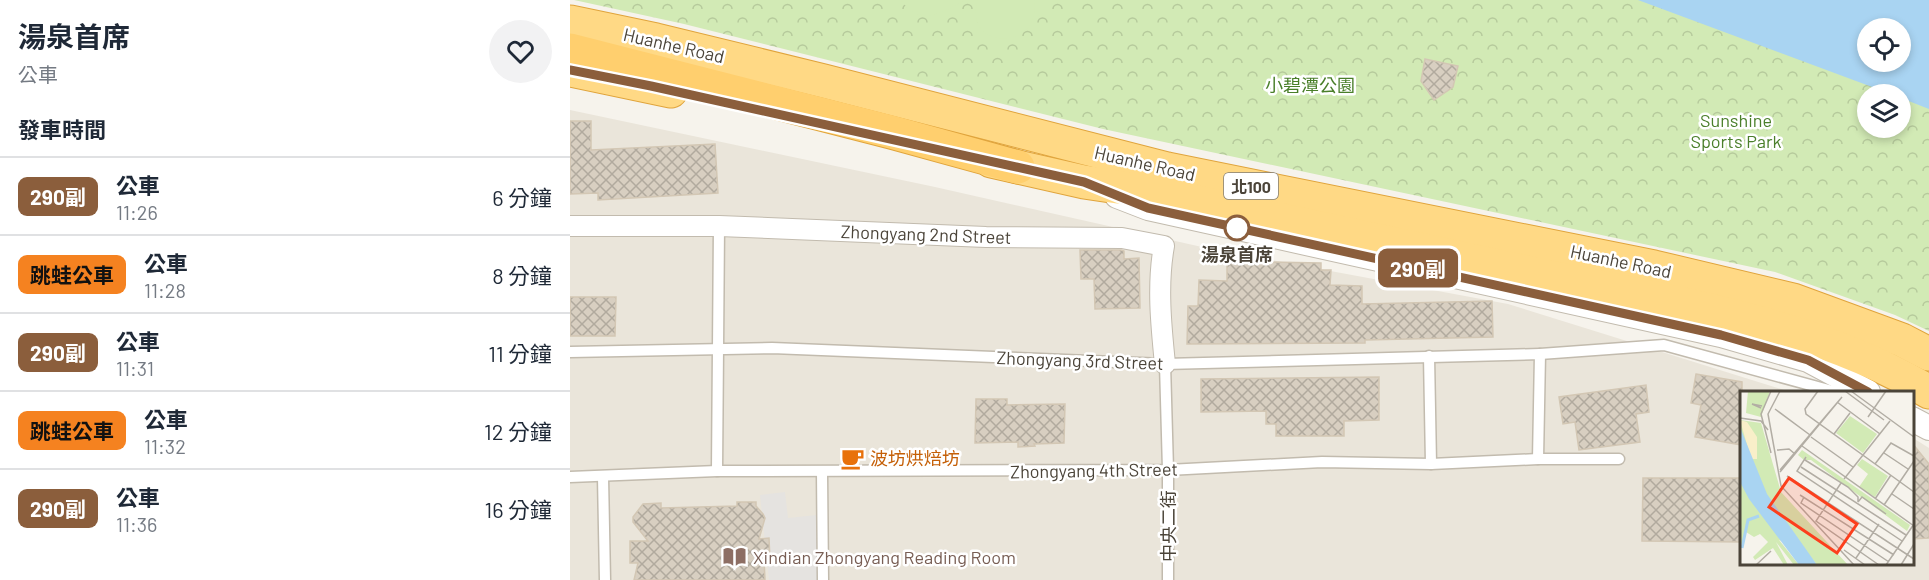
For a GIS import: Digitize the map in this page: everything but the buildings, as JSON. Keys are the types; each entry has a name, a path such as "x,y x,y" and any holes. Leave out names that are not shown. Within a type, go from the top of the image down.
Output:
{"highway":[{"name":"Huanhe Road","path":"570,22 656,40 824,81 1167,169 1654,267 1793,300 1902,340 1929,354"},
{"path":"570,50 1018,167"},
{"name":"Huanhe Road","path":"570,70 1084,182 1151,192 1720,312 1818,341 1899,374 1929,392"}],"street":[{"path":"1084,182 1148,208 1721,335 1808,360 1864,391"},
{"name":"Zhongyang 2nd Street","path":"570,226 719,226 986,237 1122,238 1164,246 1161,260 1160,322 1165,364"},
{"path":"1914,420 1929,428"}],"lane":[{"path":"717,471 719,226"},
{"name":"Zhongyang 3rd Street","path":"570,352 772,348 1165,364 1540,354 1664,345 1829,391"},
{"path":"1538,459 1540,354"},
{"path":"1429,356 1431,464"},
{"name":"中央二街","path":"1165,364 1168,580"},
{"name":"Zhongyang 4th Street","path":"570,477 717,471 1168,470 1322,462 1431,464 1538,459 1619,459"},
{"path":"822,472 823,580"},
{"path":"603,477 605,580"}],"shaded area":[{"path":"570,110 935,187 1202,247 1508,304 1787,391 1740,391 1740,565 1914,565 1914,439 1929,448 1929,580 570,580"},
{"path":"785,492 788,518 826,514 828,580 769,580 760,495"}],"green space":[{"name":"Sunshine Sports Park","path":"574,0 1929,0 1929,331 1895,315 1775,272 1103,129 684,24"},
{"path":"901,0 942,0 942,2 966,0 940,13 924,15 916,14 908,9"},
{"path":"978,0 1034,0 1033,17 1027,29 1015,36 1003,38 990,36 980,28 976,16"}],"water":[{"path":"1638,0 1929,0 1929,109 1911,102 1911,84 1864,84"}],"bus line":[{"name":"290副","path":"570,70 1084,182 1148,208 1721,335 1808,360 1866,391"}],"place":[{"name":"湯泉首席","path":"1237,228"},
{"name":"波坊烘焙坊","path":"852,458"},
{"name":"Xindian Zhongyang Reading Room","path":"735,557"}],"park label":[{"name":"小碧潭公園","path":"1310,85"}]}
